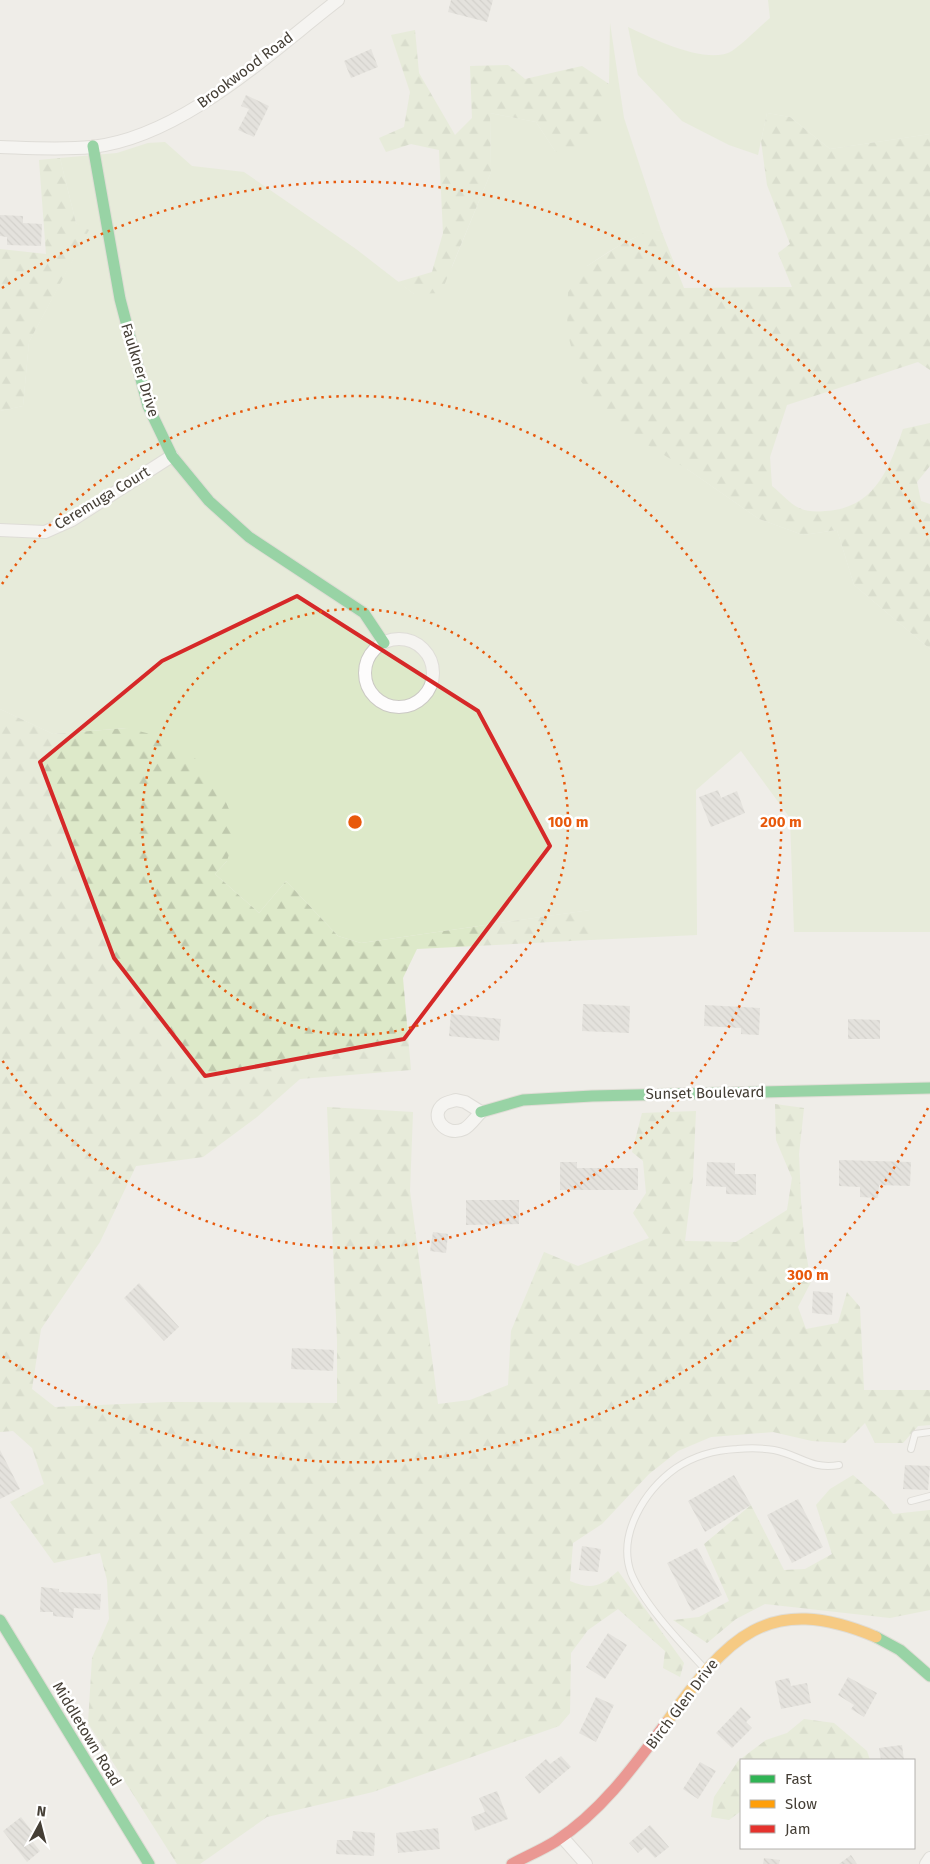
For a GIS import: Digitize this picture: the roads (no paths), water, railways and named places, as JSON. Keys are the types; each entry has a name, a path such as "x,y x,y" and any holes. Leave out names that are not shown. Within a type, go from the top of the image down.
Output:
{"street":[{"name":"Brookwood Road","path":"0,148 93,146 122,140 160,126 204,103 338,0"},
{"name":"Faulkner Drive","path":"93,146 102,207 120,299 148,406 172,456 209,501 249,537 364,612 384,644"},
{"name":"Ceremuga Court","path":"0,530 45,532 72,520 172,456"},
{"path":"393,640 410,641 429,657 433,673 432,682 429,690 418,702 401,707 392,706 376,698 370,690 366,673 367,664 376,648 384,644 393,640"},
{"name":"Sunset Boulevard","path":"481,1112 523,1100 592,1096 930,1088"},
{"name":"Birch Glen Drive","path":"512,1864 562,1837 615,1790 644,1755 705,1670 721,1653 755,1628 772,1621 796,1618 829,1621 873,1634 898,1647 930,1676"},
{"name":"Middletown Road","path":"0,1620 149,1864"},
{"path":"562,1837 586,1864"},
{"path":"926,1864 930,1858"}],"lane":[{"path":"911,1449 915,1434 930,1432"},
{"path":"705,1670 675,1636 644,1595 631,1572 628,1555 629,1534 646,1498 676,1468 712,1452 758,1448 776,1450 824,1467 839,1465"},
{"path":"911,1501 930,1496"}]}
